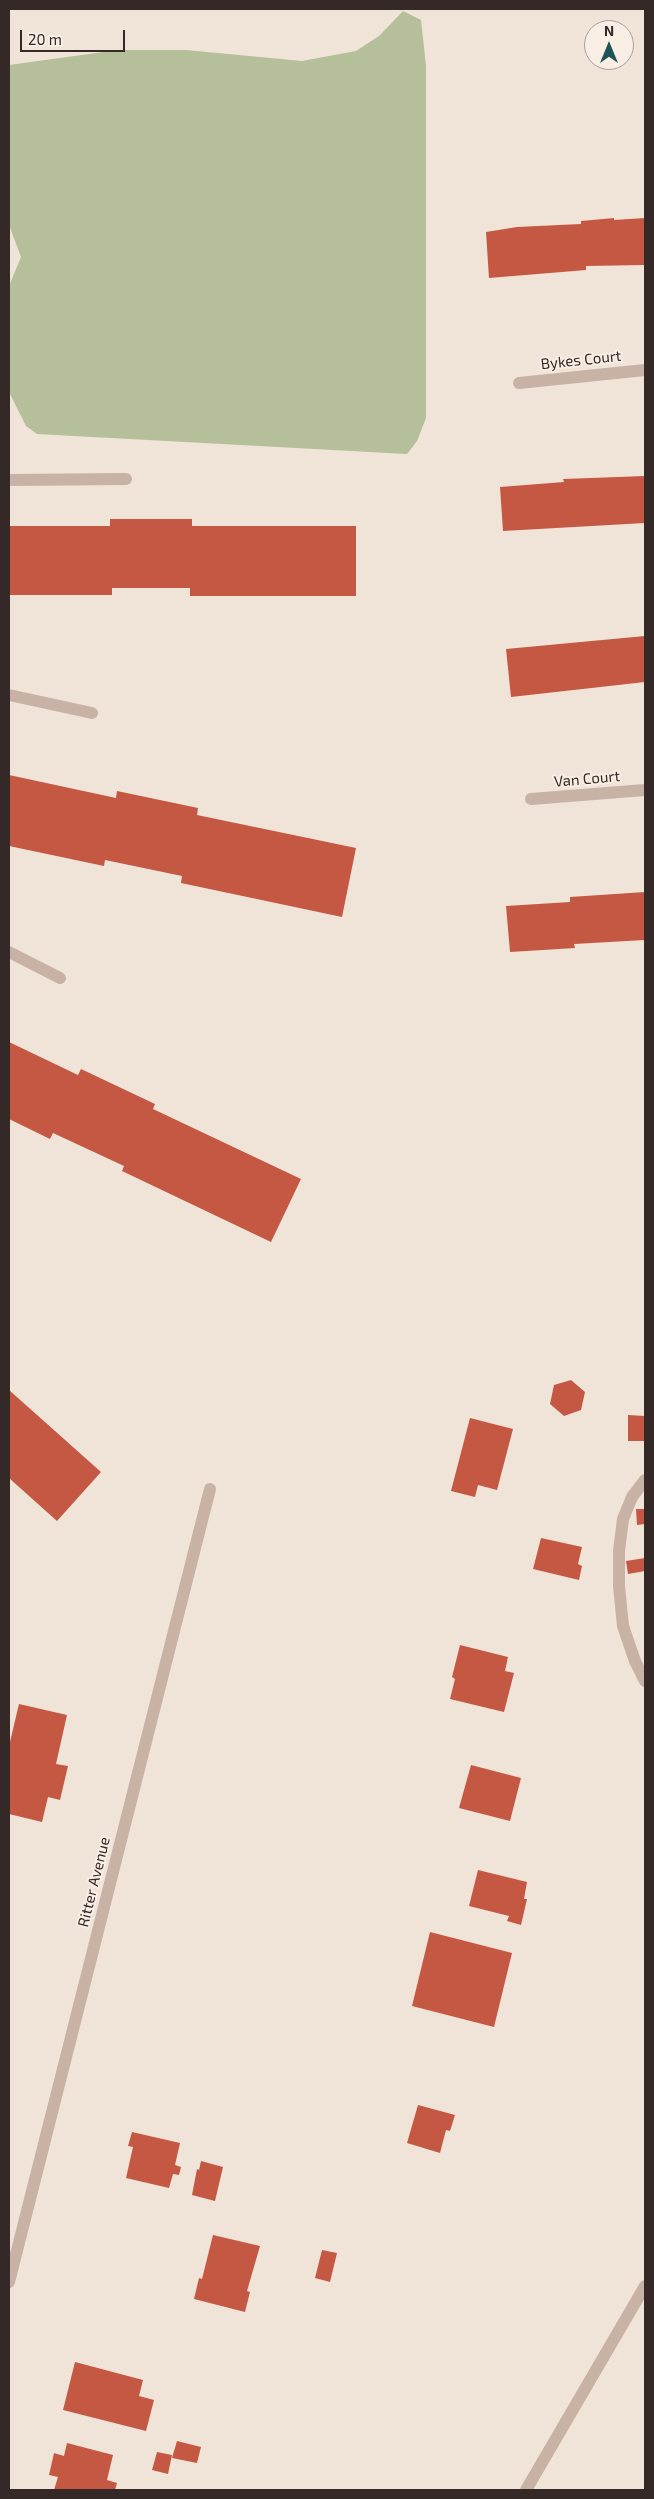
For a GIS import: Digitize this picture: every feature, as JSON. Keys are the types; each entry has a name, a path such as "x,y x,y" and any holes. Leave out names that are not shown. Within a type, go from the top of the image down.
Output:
{"street":[{"name":"Bykes Court","path":"519,383 645,370"},
{"path":"9,480 126,479"},
{"path":"9,695 92,713"},
{"name":"Van Court","path":"531,800 645,790"},
{"path":"9,952 60,978"},
{"path":"645,1480 632,1497 623,1519 619,1551 619,1586 623,1626 635,1661 645,1681"},
{"name":"Ritter Avenue","path":"9,2282 210,1489"},
{"path":"526,2490 645,2286"}],"green space":[{"path":"403,11 421,20 426,66 426,418 417,441 407,454 37,434 26,426 9,392 9,286 21,257 9,225 9,65 118,50 186,50 302,61 356,51 379,36"}],"building":[{"path":"614,218 614,220 645,218 645,265 586,266 586,270 489,278 486,232 517,227 581,224 581,221"},
{"path":"645,476 645,523 503,531 500,487 564,482 563,479"},
{"path":"110,519 192,519 192,526 356,526 356,596 190,596 190,588 112,588 112,595 9,595 9,526 110,526"},
{"path":"645,636 645,682 511,697 506,649"},
{"path":"9,775 116,798 117,791 198,808 197,815 356,848 342,917 181,883 182,876 105,860 104,866 9,846"},
{"path":"645,892 645,940 574,944 575,948 510,952 506,906 570,902 570,897"},
{"path":"9,1042 78,1075 81,1069 155,1104 153,1109 301,1179 271,1242 122,1171 124,1166 53,1133 50,1139 9,1119"},
{"path":"571,1380 585,1392 581,1410 564,1416 550,1404 554,1385"},
{"path":"9,1390 101,1472 57,1521 9,1478"},
{"path":"628,1415 645,1416 645,1441 628,1441"},
{"path":"470,1418 513,1429 497,1490 478,1485 475,1497 451,1491"},
{"path":"636,1509 645,1509 645,1524 637,1525"},
{"path":"541,1538 582,1547 578,1564 582,1566 579,1580 533,1569"},
{"path":"645,1558 645,1571 628,1574 626,1561"},
{"path":"460,1645 508,1657 505,1671 514,1673 504,1712 450,1699 455,1679 452,1677"},
{"path":"19,1704 67,1715 56,1764 68,1766 60,1800 48,1797 42,1822 9,1814 9,1746"},
{"path":"471,1765 521,1778 510,1821 459,1808"},
{"path":"478,1870 527,1882 524,1899 527,1899 521,1925 507,1921 509,1916 469,1906"},
{"path":"430,1932 512,1953 494,2027 412,2006"},
{"path":"418,2105 455,2115 450,2131 446,2130 440,2153 407,2143"},
{"path":"132,2132 180,2143 175,2165 181,2167 179,2175 173,2174 169,2188 126,2178 133,2147 128,2146"},
{"path":"201,2161 223,2167 215,2201 192,2195 197,2169 199,2170"},
{"path":"213,2235 260,2246 247,2291 250,2292 245,2312 194,2299 199,2278 202,2279"},
{"path":"322,2250 337,2253 330,2282 315,2278"},
{"path":"75,2362 143,2380 139,2396 154,2400 146,2431 63,2410"},
{"path":"177,2441 201,2447 197,2463 172,2458"},
{"path":"67,2443 113,2455 107,2480 117,2483 115,2490 54,2490 58,2477 49,2475 54,2453 64,2456"},
{"path":"157,2452 172,2455 168,2474 152,2470"}]}
